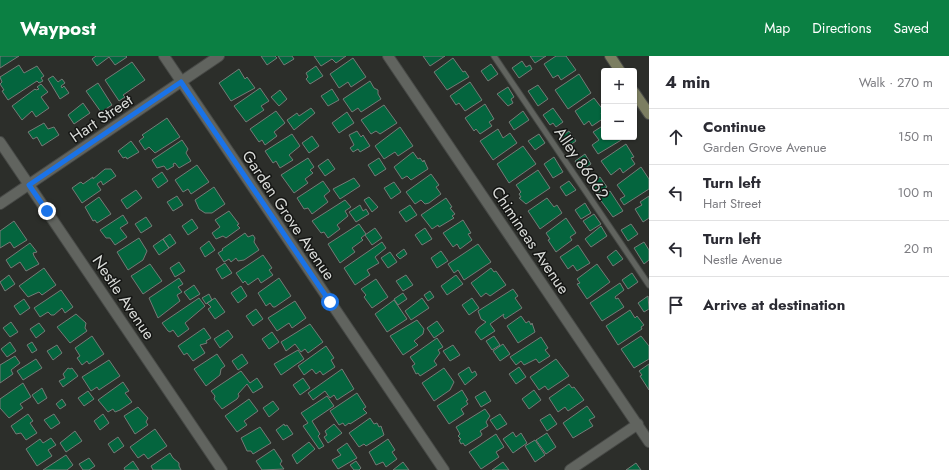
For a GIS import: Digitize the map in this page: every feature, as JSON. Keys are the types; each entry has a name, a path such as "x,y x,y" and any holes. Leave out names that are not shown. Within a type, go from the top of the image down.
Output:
{"main road":[{"path":"610,56 618,68"},
{"path":"637,96 649,114"}],"street":[{"name":"Garden Grove Avenue","path":"164,56 444,470"},
{"name":"Hart Street","path":"0,204 219,56"},
{"name":"Chimineas Avenue","path":"388,56 649,442"},
{"name":"Nestle Avenue","path":"0,142 222,470"},
{"path":"570,470 638,424"}],"lane":[{"name":"Alley 86062","path":"494,56 649,285"}],"building":[{"path":"0,56 19,56 0,68"},
{"path":"96,56 127,57 115,65 109,57 97,66 92,59"},
{"path":"261,56 275,56 277,58 267,65"},
{"path":"278,56 292,56 294,59 284,65"},
{"path":"314,56 346,56 336,63 332,59 321,66"},
{"path":"423,56 445,56 430,66"},
{"path":"530,56 546,56 535,63"},
{"path":"556,56 566,56 576,70 561,80 558,75 553,78 544,64"},
{"path":"353,58 366,77 351,87 348,82 339,88 330,74"},
{"path":"453,58 463,72 465,71 469,77 447,90 434,72"},
{"path":"522,61 526,67 530,65 532,69 519,78 512,68"},
{"path":"132,62 145,80 123,95 125,97 119,101 105,80"},
{"path":"491,64 498,74 488,81 481,71"},
{"path":"19,65 24,73 37,66 44,76 41,78 43,81 39,83 37,81 8,100 2,91 4,90 0,84 2,82 0,77"},
{"path":"316,66 323,76 310,84 306,79 308,77 306,73"},
{"path":"239,69 245,79 247,77 255,88 231,101 219,83"},
{"path":"579,74 591,93 568,109 555,90"},
{"path":"53,76 58,82 62,79 65,83 61,86 62,88 64,86 69,93 60,99 48,79"},
{"path":"370,81 374,88 378,90 378,94 381,99 361,112 358,108 352,112 343,99"},
{"path":"470,82 482,100 465,111 459,103 456,105 450,96"},
{"path":"98,83 112,105 101,112 86,91"},
{"path":"41,84 48,92 41,97 49,108 36,117 32,111 22,120 12,106 35,89 39,89 37,87"},
{"path":"538,85 548,99 538,106 528,91"},
{"path":"508,87 514,97 511,99 513,103 508,106 497,94"},
{"path":"260,88 269,101 261,106 264,110 246,122 234,106"},
{"path":"332,89 339,100 328,106 321,96"},
{"path":"280,90 287,99 279,106 271,97"},
{"path":"594,98 601,107 601,120 592,126 589,121 584,125 575,111"},
{"path":"83,103 90,113 74,124 68,115"},
{"path":"485,104 494,119 489,122 492,126 480,134 476,129 474,131 465,118"},
{"path":"384,105 397,123 380,134 376,131 371,134 361,120"},
{"path":"311,108 315,113 294,130 287,120 297,113 299,116"},
{"path":"553,108 563,122 556,127 553,123 550,125 543,115"},
{"path":"276,111 285,123 274,132 277,136 265,145 262,140 259,142 250,129"},
{"path":"523,111 529,120 514,130 509,122"},
{"path":"347,112 354,123 339,133 332,123"},
{"path":"167,118 180,137 155,153 149,147 145,150 139,141 144,137 142,135"},
{"path":"44,123 48,129 54,127 59,135 42,146 37,137 33,139 28,132"},
{"path":"400,127 413,146 398,156 395,152 384,159 375,146"},
{"path":"601,127 601,140 621,140 598,154 592,145 599,140 593,132"},
{"path":"498,129 503,138 510,133 517,143 493,160 480,141"},
{"path":"357,131 361,137 363,135 370,146 360,152 358,149 353,152 350,148 354,145 349,135"},
{"path":"569,131 576,141 566,148 559,138"},
{"path":"292,134 300,146 289,155 293,160 280,168 276,161 273,163 265,151"},
{"path":"539,134 545,143 535,150 528,141"},
{"path":"312,136 319,146 309,153 302,143"},
{"path":"182,140 188,149 186,153 191,161 179,168 175,163 173,164 174,166 167,170 164,166 157,168 152,160"},
{"path":"131,141 139,152 127,159 126,157 123,158 118,151"},
{"path":"626,144 634,157 631,158 635,164 623,173 620,168 611,175 601,161"},
{"path":"523,146 536,164 509,183 497,164"},
{"path":"413,152 418,159 420,158 423,162 424,160 428,169 411,180 407,176 402,179 394,167"},
{"path":"585,154 591,164 581,171 575,161"},
{"path":"554,157 563,172 553,178 544,164"},
{"path":"308,158 314,167 310,170 313,173 305,179 308,183 294,193 281,175"},
{"path":"379,158 386,169 375,176 368,165"},
{"path":"328,159 335,169 325,176 318,166"},
{"path":"197,165 209,182 191,194 188,189 183,192 175,180"},
{"path":"641,167 649,179 649,189 624,205 620,199 625,196 617,185"},
{"path":"105,169 111,169 116,176 103,185 101,181 97,184 101,190 82,203 72,188 81,182 83,184 93,177 93,179"},
{"path":"538,170 550,188 526,204 519,198 521,197 519,194 521,192 516,185"},
{"path":"162,172 168,181 158,188 152,179"},
{"path":"431,174 439,185 436,187 441,194 429,203 425,204 421,200 415,204 406,192"},
{"path":"600,177 607,187 597,194 590,184"},
{"path":"354,178 360,186 340,199 333,189"},
{"path":"323,181 330,191 324,196 328,202 312,214 308,208 304,209 297,198"},
{"path":"569,181 576,190 566,196 560,187"},
{"path":"394,182 401,192 391,199 384,188"},
{"path":"214,187 225,204 212,213 205,213 199,209 195,200"},
{"path":"136,190 142,198 127,209 121,200"},
{"path":"610,191 623,211 613,217 599,198"},
{"path":"177,196 183,205 173,211 167,202"},
{"path":"649,196 649,218 643,222 635,209 642,205 640,202"},
{"path":"99,197 111,214 97,223 95,220 93,221 85,207"},
{"path":"369,197 378,207 372,212 364,200"},
{"path":"446,198 452,207 450,208 455,214 452,216 454,218 439,227 438,225 432,229 421,215"},
{"path":"547,198 554,207 557,205 562,213 540,229 528,211"},
{"path":"345,200 351,207 345,211 348,216 337,225 340,229 328,238 324,232 321,233 312,221"},
{"path":"585,203 591,213 581,219 575,210"},
{"path":"360,205 363,211 366,209 369,214 356,222 349,212"},
{"path":"410,205 417,215 406,222 399,212"},
{"path":"229,211 239,224 237,225 240,228 226,238 223,236 216,239 212,233 220,227 215,220"},
{"path":"594,214 601,224 590,231 583,221"},
{"path":"123,215 128,223 120,228 127,237 115,245 110,238 106,238 100,230"},
{"path":"146,217 152,226 141,233 135,224"},
{"path":"566,218 576,233 570,237 572,240 556,252 548,240 550,239 546,233"},
{"path":"192,219 198,228 188,235 182,226"},
{"path":"463,220 471,233 468,234 472,240 460,249 457,244 453,247 443,233"},
{"path":"14,221 27,240 14,248 10,242 0,248 0,231"},
{"path":"359,224 366,234 361,238 363,240 352,248 355,252 340,263 328,244"},
{"path":"631,224 638,234 628,241 621,230"},
{"path":"601,226 607,236 591,247 585,239"},
{"path":"375,228 382,238 372,245 365,235"},
{"path":"425,228 432,239 422,245 415,235"},
{"path":"245,233 248,237 253,235 255,238 254,242 259,250 244,260 238,261 236,258 231,262 229,259 224,262 218,253"},
{"path":"170,234 176,243 169,248 163,239"},
{"path":"139,238 147,251 143,260 128,270 117,252"},
{"path":"163,239 169,248 159,255 153,246"},
{"path":"209,241 215,250 205,257 200,248"},
{"path":"382,242 386,248 375,257 379,263 367,270 370,275 355,285 344,268"},
{"path":"644,242 649,250 649,260 644,264 634,248"},
{"path":"30,243 37,252 33,253 39,264 26,271 20,262 11,268 6,260"},
{"path":"478,244 491,262 464,280 458,270 454,273 448,264"},
{"path":"578,245 590,263 577,271 573,265 568,269 560,257"},
{"path":"404,249 407,254 400,259 396,255"},
{"path":"616,250 623,259 613,266 607,257"},
{"path":"441,251 448,261 437,268 431,258"},
{"path":"390,252 397,262 388,268 381,258"},
{"path":"263,255 272,268 269,270 273,275 261,283 258,278 248,285 245,281 243,283 236,273"},
{"path":"179,262 185,271 175,277 170,268"},
{"path":"225,263 232,273 222,279 216,269"},
{"path":"150,264 162,281 143,294 131,276"},
{"path":"597,264 610,282 587,299 577,284 580,283 577,279"},
{"path":"44,268 56,285 42,295 39,292 28,297 19,286"},
{"path":"491,268 494,272 496,271 506,285 490,296 486,293 481,297 471,283"},
{"path":"632,273 638,282 628,289 622,280"},
{"path":"9,275 15,284 5,291 0,282"},
{"path":"406,275 413,285 403,291 396,281"},
{"path":"456,275 463,284 447,295 441,286"},
{"path":"179,278 183,284 178,287 182,292 177,295 180,301 158,318 149,298"},
{"path":"279,278 291,296 275,307 273,307 270,303 266,306 258,293"},
{"path":"376,279 388,297 372,308 364,297 366,295 361,289"},
{"path":"620,283 624,290 615,297 616,299 618,298 624,307 602,321 590,303"},
{"path":"194,285 200,294 190,300 184,292"},
{"path":"241,286 247,296 238,303 231,293"},
{"path":"513,289 518,296 515,298 522,308 505,319 503,316 504,314 490,324 495,331 481,340 475,332 486,322 481,319 478,311"},
{"path":"61,290 73,307 65,313 62,308 54,315 51,315 48,312 40,317 34,308"},
{"path":"430,291 434,297 428,301 424,295"},
{"path":"403,293 407,299 398,305 394,299"},
{"path":"209,294 212,300 206,304 202,298"},
{"path":"648,296 649,309 644,312 638,303"},
{"path":"199,298 205,306 185,323 189,329 178,337 173,330 170,332 168,331 162,323"},
{"path":"215,298 225,312 215,319 208,309 211,307 207,303"},
{"path":"422,298 429,308 411,320 405,311"},
{"path":"472,298 479,308 469,315 462,305"},
{"path":"24,299 30,308 20,315 14,306"},
{"path":"394,300 407,319 387,332 375,314"},
{"path":"295,301 306,318 292,328 289,323 277,331 268,318"},
{"path":"256,309 263,319 253,326 246,316"},
{"path":"630,310 635,318 637,316 644,325 641,327 642,329 618,345 606,326"},
{"path":"76,314 86,323 85,328 87,331 70,343 57,327"},
{"path":"521,316 526,323 529,321 531,325 532,323 535,332 518,343 507,326"},
{"path":"417,320 424,329 423,334 414,341 418,345 403,355 390,336"},
{"path":"437,321 444,331 434,338 427,328"},
{"path":"11,322 18,332 10,337 3,328"},
{"path":"39,323 45,331 36,338 30,329"},
{"path":"310,324 323,342 308,353 305,349 301,352 295,344 286,351 281,342"},
{"path":"204,328 211,338 206,341 207,343 200,345 205,353 193,361 187,353 184,355 178,346"},
{"path":"228,330 233,337 220,348 214,339"},
{"path":"272,332 279,342 269,349 262,339"},
{"path":"92,336 104,354 89,364 87,361 82,365 77,358 80,356 75,348"},
{"path":"494,336 500,345 492,350 486,341"},
{"path":"641,336 649,346 649,359 634,368 621,349"},
{"path":"541,337 548,348 545,350 550,356 539,363 536,359 524,365 521,361 516,365 510,357"},
{"path":"437,338 443,347 438,350 440,353 434,361 437,365 420,376 418,373 416,374 412,366 415,364 410,357"},
{"path":"10,342 16,351 7,357 1,349"},
{"path":"32,342 37,350 32,353 27,345"},
{"path":"503,344 510,354 500,361 493,351"},
{"path":"57,345 62,353 53,360 47,351"},
{"path":"453,345 460,355 450,361 443,351"},
{"path":"326,346 334,358 331,360 335,367 323,375 320,371 316,374 312,369 304,375 298,366"},
{"path":"298,350 304,359 281,375 274,364"},
{"path":"217,354 225,366 221,369 220,375 206,386 194,369"},
{"path":"242,354 248,363 238,370 232,361"},
{"path":"15,356 20,363 11,370 13,374 0,383 0,365"},
{"path":"36,359 42,368 23,380 17,371"},
{"path":"556,359 569,376 548,390 545,386 539,390 530,377"},
{"path":"109,360 120,376 99,390 97,387 91,391 82,377"},
{"path":"649,364 649,390 640,376 642,375 639,371"},
{"path":"469,367 472,373 475,371 477,375 465,385 458,374"},
{"path":"519,367 526,377 516,384 509,374"},
{"path":"68,368 72,368 78,376 63,387 59,381 65,378 63,374"},
{"path":"444,368 454,382 450,390 434,401 422,383"},
{"path":"342,369 354,389 337,400 334,395 330,398 325,391 313,400 308,393"},
{"path":"241,371 250,383 257,378 263,387 253,393 247,384 238,394 239,396 237,399 222,409 214,399 215,396 211,391"},
{"path":"303,378 310,388 300,395 293,385"},
{"path":"123,382 129,391 125,393 132,402 120,410 115,412 113,409 108,412 98,400"},
{"path":"23,383 31,397 20,404 23,408 9,418 0,408 0,399"},
{"path":"569,384 572,388 574,387 584,400 568,411 565,407 558,412 549,398"},
{"path":"42,388 47,398 38,404 32,395"},
{"path":"462,390 468,400 466,401 468,404 461,409 464,414 449,424 437,406"},
{"path":"534,390 541,400 529,409 522,399"},
{"path":"88,391 94,399 84,406 78,398"},
{"path":"485,391 491,401 481,407 475,397"},
{"path":"357,393 366,407 363,409 367,413 350,424 349,423 345,426 343,423 339,425 330,411"},
{"path":"327,396 334,406 312,421 320,434 318,436 324,446 319,449 303,426 308,423 301,413"},
{"path":"62,399 66,405 60,409 56,404"},
{"path":"249,399 258,411 244,421 247,425 237,432 225,416"},
{"path":"273,401 279,409 269,417 263,408"},
{"path":"587,406 595,417 589,420 593,426 573,438 563,423"},
{"path":"138,407 148,418 146,422 148,425 135,434 124,416"},
{"path":"485,409 490,416 486,422 488,426 480,431 482,434 481,436 465,446 463,443 461,444 459,440 461,439 458,436 460,434 456,427"},
{"path":"28,414 33,421 30,423 37,433 26,440 21,433 16,434 11,426"},
{"path":"54,414 60,423 51,429 44,420"},
{"path":"103,414 109,423 100,430 94,421"},
{"path":"500,414 507,424 497,430 490,420"},
{"path":"550,414 557,424 547,431 540,420"},
{"path":"370,418 374,424 377,423 379,427 381,426 384,435 366,446 364,444 359,447 349,433"},
{"path":"284,424 285,426 287,425 293,434 283,440 276,430"},
{"path":"334,424 342,433 328,443 324,437 327,435 325,431"},
{"path":"260,427 271,443 253,454 251,451 247,451 241,438"},
{"path":"155,429 167,446 148,459 144,454 138,458 130,447"},
{"path":"75,431 82,441 66,452 60,443"},
{"path":"513,432 516,437 521,433 527,443 513,453 503,439"},
{"path":"547,433 556,447 546,454 536,440"},
{"path":"496,434 504,447 496,452 499,457 481,469 469,452"},
{"path":"118,437 124,446 114,453 108,444"},
{"path":"51,438 56,445 48,450 52,456 37,466 26,449 40,439 43,443"},
{"path":"388,439 395,450 392,452 397,459 386,467 383,462 376,465 369,452"},
{"path":"535,440 545,455 535,462 525,446"},
{"path":"309,442 315,449 297,464 292,455"},
{"path":"347,443 357,458 338,469 332,460 341,455 337,450"},
{"path":"274,449 282,461 280,464 284,469 262,470 256,461"},
{"path":"170,453 179,463 181,470 153,470 151,466"},
{"path":"66,455 73,465 67,470 43,470"},
{"path":"89,458 95,466 89,470 83,470 79,464"},
{"path":"133,461 139,470 125,470 124,468"},
{"path":"356,461 361,468 359,470 354,470 350,465"},
{"path":"403,462 409,470 393,470"},
{"path":"503,462 509,470 492,470"},
{"path":"636,463 641,470 626,470"}],"route":[{"path":"47,211 29,185 181,82 330,302"}]}
